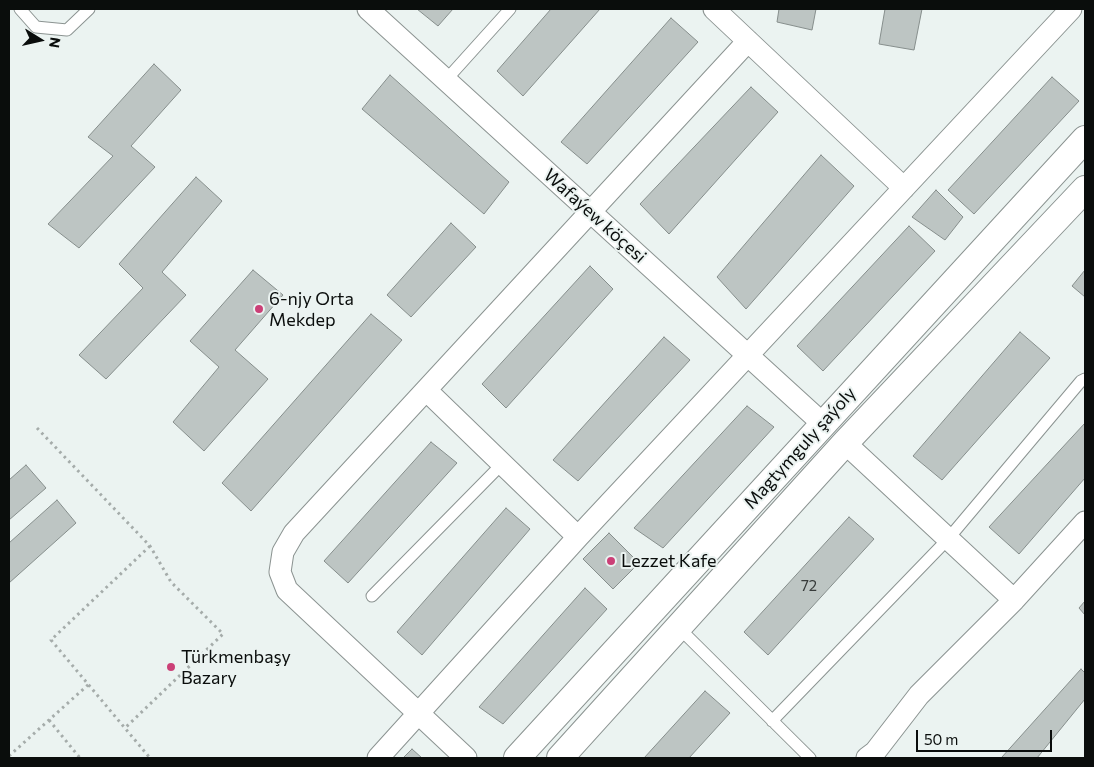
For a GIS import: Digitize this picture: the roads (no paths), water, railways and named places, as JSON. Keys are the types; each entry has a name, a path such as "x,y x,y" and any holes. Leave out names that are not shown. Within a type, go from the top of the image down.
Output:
{"street":[{"name":"Wafaýew köçesi","path":"368,9 822,423"},
{"path":"714,9 904,188"},
{"path":"378,758 578,537 1071,9"},
{"path":"1082,9 1085,12"},
{"path":"466,758 287,590 280,572 283,552 294,532 748,41"},
{"name":"Magtymguly şaýoly","path":"517,758 1085,138"},
{"name":"Magtymguly şaýoly","path":"560,758 845,443 1085,189"},
{"path":"426,390 578,537"},
{"path":"845,443 1014,600"},
{"path":"867,758 875,752 919,695 1014,600 1085,522"}],"lane":[{"path":"20,9 36,27 67,30 89,9"},
{"path":"446,80 510,9"},
{"path":"772,721 948,539 1080,381 1085,379"},
{"path":"372,596 502,464"},
{"path":"678,628 810,758"}],"place":[{"name":"6-njy Orta Mekdep","path":"259,309"},
{"name":"Lezzet Kafe","path":"611,561"},
{"name":"Türkmenbaşy Bazary","path":"171,667"}]}
